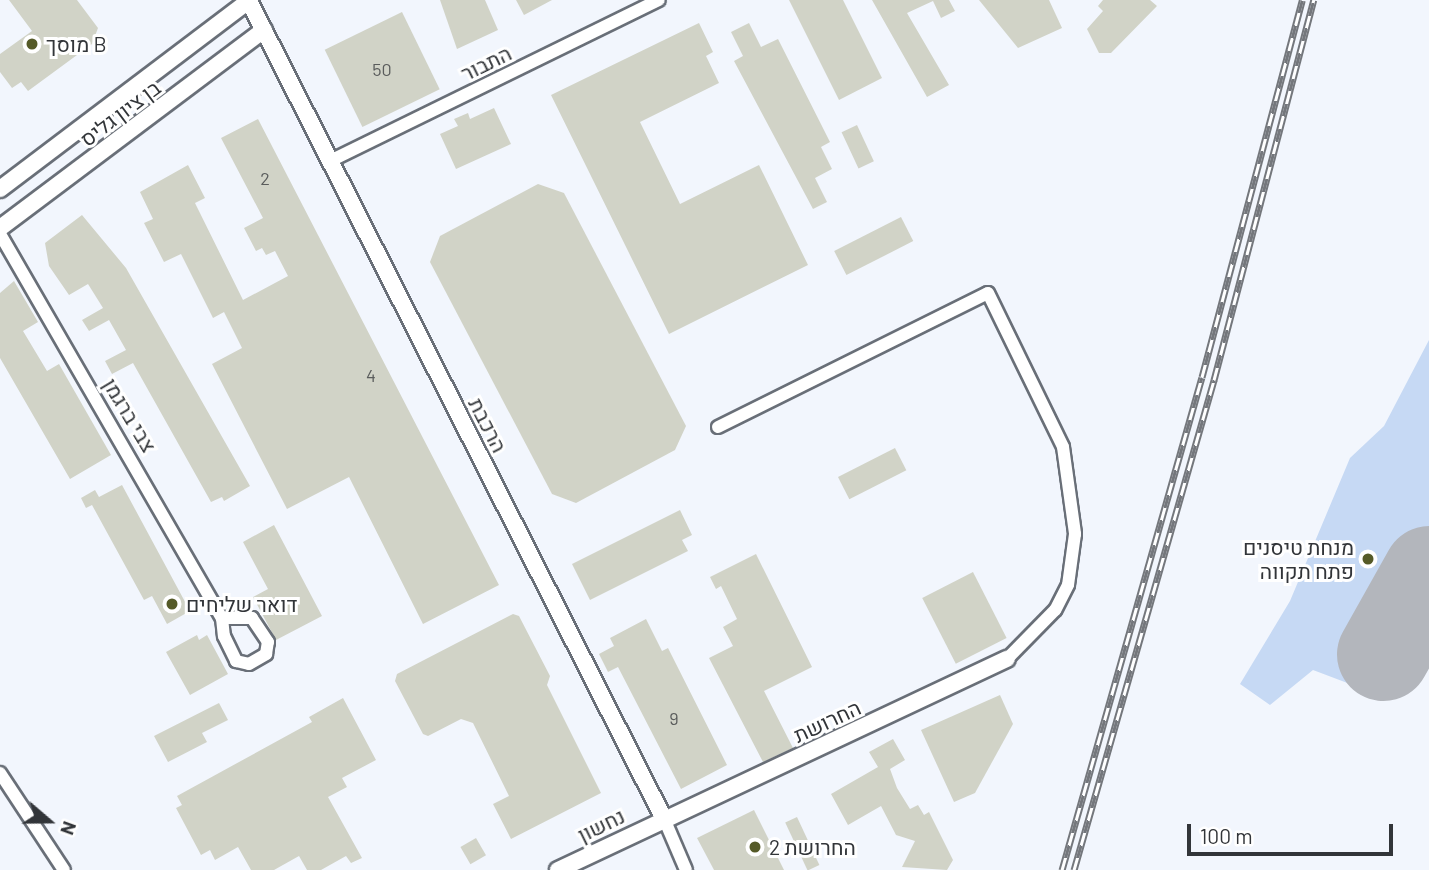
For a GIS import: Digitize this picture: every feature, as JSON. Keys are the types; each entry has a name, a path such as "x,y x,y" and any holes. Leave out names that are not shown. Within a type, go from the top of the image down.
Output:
{"street":[{"name":"התבור","path":"330,161 659,0"},
{"name":"הרכבת","path":"249,1 665,821 686,870"},
{"name":"בן ציון גליס","path":"0,189 249,1"},
{"name":"בן ציון גליס","path":"0,228 264,30"},
{"name":"צבי ברגמן","path":"0,234 222,618"},
{"path":"718,427 988,293 1063,447 1075,534 1068,585 1055,610 1007,659"},
{"name":"החרושת","path":"665,821 1007,659"},
{"path":"0,773 64,870"},
{"name":"נחשון","path":"558,870 665,821"}],"shaded area":[{"name":"מנחת טיסנים פתח תקווה","path":"1429,340 1429,654 1423,666 1387,698 1313,670 1270,705 1240,684 1290,601 1350,458 1384,426"}],"building":[{"path":"9,0 77,0 98,28 92,44 28,91 21,82 12,88 0,72 0,54 32,31"},
{"path":"440,0 485,0 498,30 457,49"},
{"path":"516,0 552,0 524,15"},
{"path":"789,0 843,0 882,78 839,100"},
{"path":"872,0 949,0 955,11 941,18 933,1 907,13 949,85 927,97"},
{"path":"979,0 1049,0 1062,28 1018,48"},
{"path":"1103,0 1150,0 1157,6 1111,53 1099,53 1087,29 1103,11 1098,6"},
{"path":"402,12 440,89 362,127 325,50"},
{"path":"699,23 713,52 706,56 719,83 640,122 680,204 759,165 808,265 669,334 551,95"},
{"path":"749,23 761,47 778,39 830,142 821,147 832,169 815,178 827,202 813,209 734,61 743,56 731,32"},
{"path":"494,108 511,144 456,169 440,134 458,126 454,119 468,113 470,119"},
{"path":"258,119 499,585 423,624 349,477 287,509 212,364 242,348 224,312 213,318 181,254 164,262 144,223 153,219 140,192 188,165 205,198 195,203 243,300 288,276 275,251 266,255 262,248 256,251 244,228 263,218 221,138"},
{"path":"857,125 874,161 858,168 842,132"},
{"path":"538,184 564,193 686,426 675,450 576,503 552,494 430,262 440,236"},
{"path":"82,215 126,268 250,486 224,501 222,497 211,502 133,363 112,374 105,361 126,350 109,320 89,331 82,320 103,308 88,284 69,295 49,266 45,243"},
{"path":"901,217 913,241 846,275 834,251"},
{"path":"14,281 38,322 23,331 47,371 59,364 111,455 70,479 0,358 0,293"},
{"path":"895,448 906,470 849,499 838,477"},
{"path":"122,485 190,611 167,624 152,596 144,600 92,505 86,508 81,498 95,490 99,497"},
{"path":"680,510 692,535 682,540 688,551 590,600 572,564"},
{"path":"274,525 322,616 276,640 253,597 268,589 243,542"},
{"path":"756,554 812,667 764,691 793,748 763,762 709,658 733,646 723,627 737,619 721,586 716,589 710,577"},
{"path":"973,572 1007,638 956,664 922,598"},
{"path":"513,614 519,616 550,676 547,685 601,793 511,839 493,804 509,796 473,723 461,719 428,736 423,734 395,681 397,674"},
{"path":"646,619 662,651 668,648 727,765 681,789 618,667 608,672 599,654 614,646 610,638"},
{"path":"197,635 199,640 207,635 228,674 190,695 166,652"},
{"path":"1000,695 1013,724 975,793 954,802 921,730"},
{"path":"343,698 376,760 342,778 347,787 328,797 362,858 351,863 346,856 321,870 307,870 299,856 274,870 251,870 238,847 215,860 210,850 201,855 176,808 182,805 177,796 312,722 309,717"},
{"path":"219,703 228,720 202,733 207,742 168,762 154,736"},
{"path":"893,739 905,760 890,769 897,788 910,809 918,805 924,815 929,812 953,860 947,870 902,867 915,841 896,835 881,806 848,825 831,794 878,767 869,752"},
{"path":"754,810 784,870 714,870 697,838"},
{"path":"797,817 819,865 807,870 785,822"},
{"path":"476,838 486,855 470,864 460,847"}],"runway":[{"path":"1383,654 1429,572"}],"railway":[{"path":"1062,870 1202,377 1302,0"},
{"path":"1074,870 1214,380 1314,0"}],"place":[{"name":"מוסך B","path":"32,44"},
{"name":"מנחת טיסנים פתח תקווה","path":"1368,559"},
{"name":"דואר שליחים","path":"172,604"},
{"name":"החרושת 2","path":"755,847"}]}
